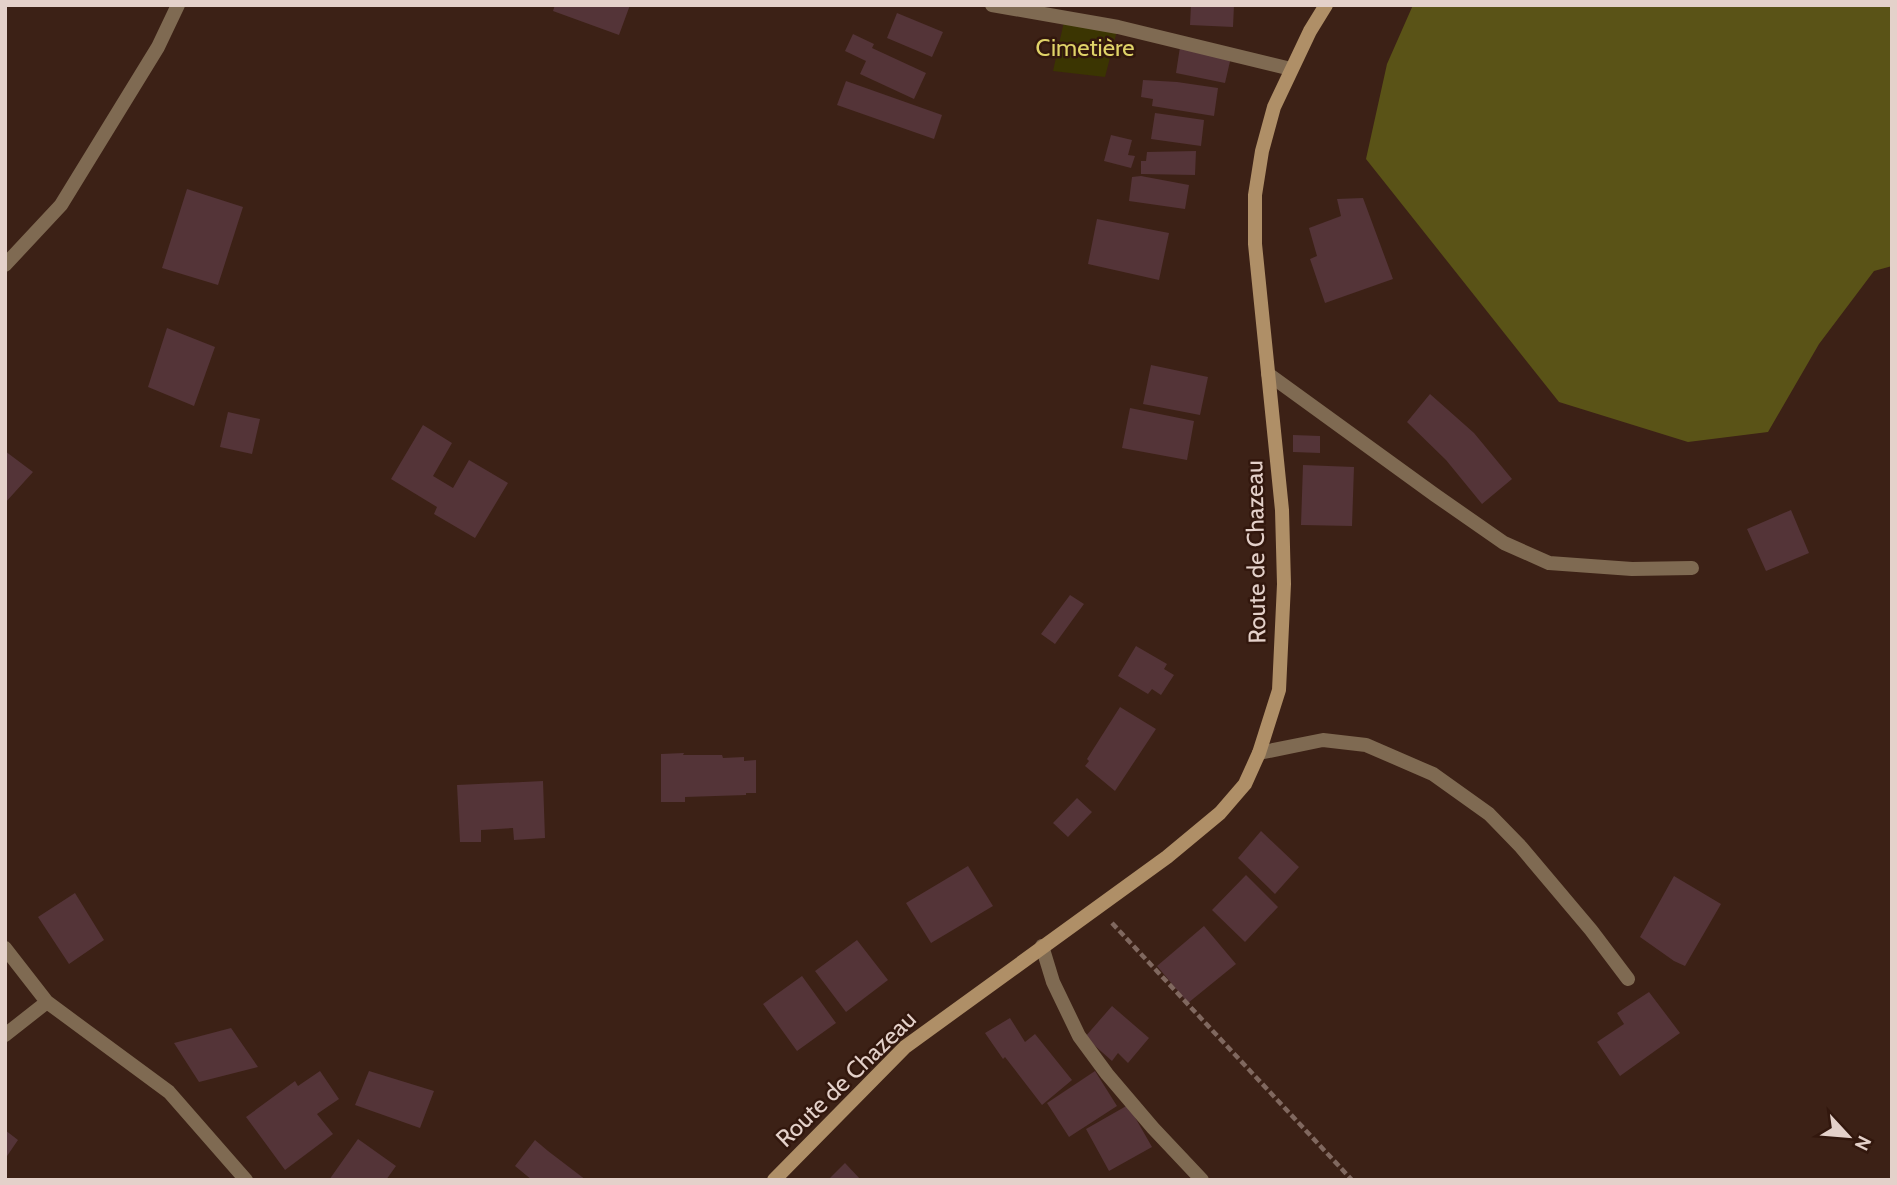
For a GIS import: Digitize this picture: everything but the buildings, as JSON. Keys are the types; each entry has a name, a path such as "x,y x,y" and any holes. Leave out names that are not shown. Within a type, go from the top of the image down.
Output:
{"main road":[{"name":"Route de Chazeau","path":"774,1180 905,1047 1167,857 1220,813 1245,784 1271,720 1279,690 1284,584 1282,510 1255,244 1255,195 1262,151 1274,107 1310,31 1326,5"}],"street":[{"path":"5,265 61,205 158,47 178,5"},
{"path":"992,5 1118,27 1291,69"},
{"path":"1268,374 1504,543 1549,563 1632,569 1692,568"},
{"path":"1259,753 1323,740 1366,746 1433,774 1489,814 1521,847 1591,930 1628,979"},
{"path":"1042,946 1053,982 1079,1036 1153,1128 1202,1180"},
{"path":"5,948 47,1002 169,1092 246,1180"},
{"path":"5,1035 47,1002"}],"path":[{"path":"1097,907 1352,1180"}],"green space":[{"name":"Cimetière","path":"1065,17 1118,27 1105,77 1053,71"}],"shaded area":[{"path":"1413,5 1892,5 1892,266 1874,271 1819,344 1768,432 1688,442 1559,402 1366,159 1387,64"}]}
